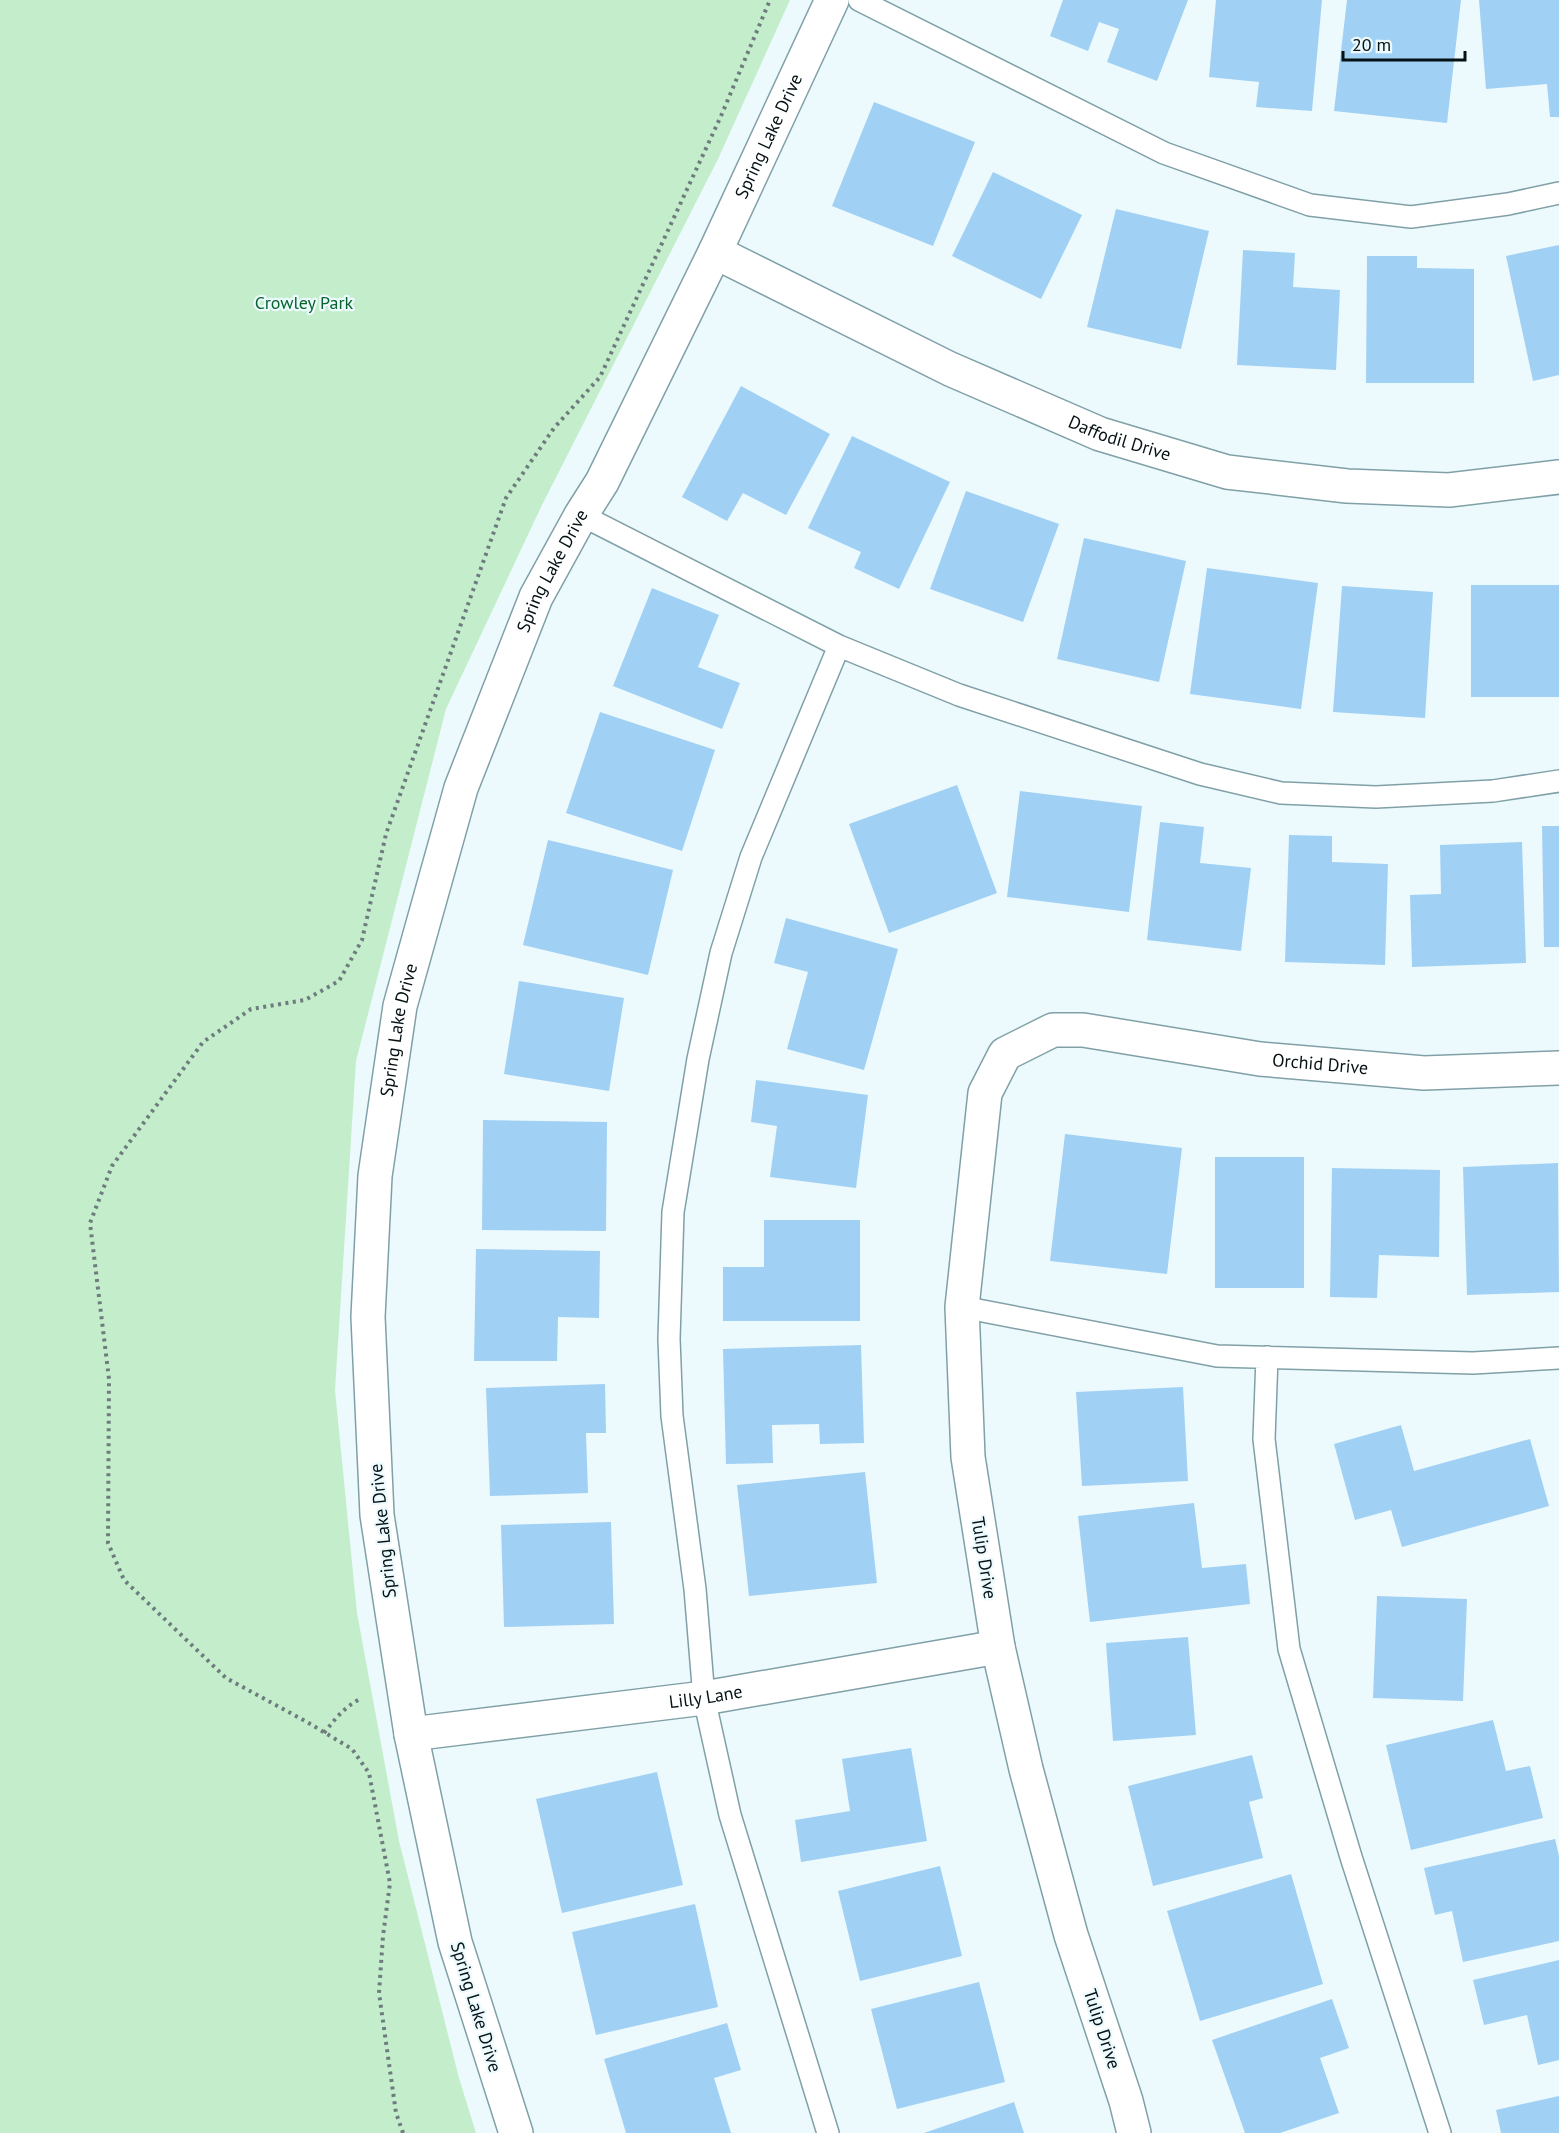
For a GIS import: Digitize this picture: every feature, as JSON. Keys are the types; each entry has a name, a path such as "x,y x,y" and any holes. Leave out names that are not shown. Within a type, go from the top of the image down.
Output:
{"street":[{"name":"Spring Lake Drive","path":"516,2133 455,1941 411,1734 377,1515 368,1317 375,1176 400,1006 461,788 536,597 602,482 715,252 832,0"},
{"name":"Daffodil Drive","path":"715,252 950,369 1089,430 1227,472 1347,486 1449,490 1559,477"},
{"name":"Tulip Drive","path":"1083,1030 1053,1030 1005,1054 985,1093 962,1307 968,1457 998,1647 1026,1769 1071,1935 1126,2101 1134,2133"},
{"name":"Orchid Drive","path":"1083,1030 1260,1059 1424,1073 1559,1068"},
{"name":"Lilly Lane","path":"411,1734 704,1698 998,1647"}],"lane":[{"path":"859,0 1164,153 1310,205 1412,217 1508,204 1559,193"},
{"path":"581,515 839,646 959,695 1200,774 1281,793 1376,797 1493,791 1559,781"},
{"path":"828,2133 730,1815 704,1698 694,1589 672,1416 669,1339 673,1212 699,1059 721,953 751,857 839,646"},
{"path":"962,1307 1217,1356 1473,1363 1559,1358"},
{"path":"1267,1357 1264,1439 1289,1649 1352,1857 1440,2133"}],"path":[{"path":"324,1733 340,1713 352,1702 362,1698"}],"green space":[{"name":"Crowley Park","path":"0,0 790,0 718,159 542,505 446,709 356,1061 335,1390 357,1613 399,1841 459,2078 476,2133 0,2133"}],"building":[{"path":"1063,0 1188,0 1157,81 1107,62 1119,29 1099,22 1088,51 1050,36"},
{"path":"1216,0 1322,0 1312,111 1256,107 1259,82 1209,77"},
{"path":"1347,0 1461,0 1447,123 1334,111"},
{"path":"1479,0 1559,0 1559,117 1550,117 1547,84 1486,89"},
{"path":"874,102 975,142 933,246 832,206"},
{"path":"993,172 1082,215 1041,299 952,256"},
{"path":"1116,209 1209,231 1181,349 1087,327"},
{"path":"1559,245 1559,375 1533,381 1506,256"},
{"path":"1243,250 1295,253 1293,287 1340,290 1336,370 1237,365"},
{"path":"1367,256 1417,256 1417,268 1474,269 1474,383 1366,383"},
{"path":"741,386 830,434 786,515 743,493 727,521 682,497"},
{"path":"852,436 950,482 899,589 854,568 861,552 808,528"},
{"path":"966,491 1059,524 1023,622 930,589"},
{"path":"1084,538 1186,561 1159,682 1057,659"},
{"path":"1207,568 1318,583 1301,709 1190,694"},
{"path":"1471,585 1559,585 1559,697 1471,697"},
{"path":"1342,586 1433,592 1425,718 1333,712"},
{"path":"652,588 719,615 698,667 740,683 722,729 613,686"},
{"path":"600,712 715,750 682,851 566,813"},
{"path":"957,785 997,893 889,933 849,824"},
{"path":"1020,791 1142,806 1129,912 1007,897"},
{"path":"1160,822 1204,827 1200,863 1251,868 1241,951 1147,940"},
{"path":"1542,826 1559,826 1559,947 1544,947"},
{"path":"1289,835 1332,836 1332,862 1388,864 1385,965 1285,962"},
{"path":"548,840 673,870 648,975 523,945"},
{"path":"1522,842 1526,963 1412,967 1410,895 1441,894 1440,845"},
{"path":"786,918 898,949 864,1070 787,1049 808,972 774,963"},
{"path":"519,981 624,998 609,1091 504,1074"},
{"path":"756,1080 868,1095 856,1188 770,1177 777,1126 751,1122"},
{"path":"483,1120 607,1122 606,1231 482,1230"},
{"path":"1065,1134 1182,1148 1167,1274 1050,1261"},
{"path":"1215,1157 1304,1157 1304,1288 1215,1288"},
{"path":"1558,1163 1559,1292 1467,1295 1463,1167"},
{"path":"1332,1168 1440,1170 1439,1257 1379,1255 1377,1298 1330,1297"},
{"path":"764,1220 860,1220 860,1321 723,1321 723,1267 764,1267"},
{"path":"476,1249 600,1251 599,1318 558,1317 557,1361 474,1361"},
{"path":"861,1345 864,1443 820,1444 819,1424 772,1425 773,1463 726,1464 723,1349"},
{"path":"605,1384 606,1433 586,1433 588,1493 490,1496 486,1388"},
{"path":"1183,1387 1188,1481 1082,1486 1076,1392"},
{"path":"1401,1425 1414,1471 1530,1439 1549,1506 1402,1547 1391,1510 1355,1520 1334,1444"},
{"path":"865,1472 877,1583 749,1596 737,1485"},
{"path":"1194,1503 1202,1568 1246,1564 1250,1604 1090,1622 1078,1516"},
{"path":"611,1522 614,1624 504,1627 501,1525"},
{"path":"1377,1596 1467,1599 1463,1701 1373,1698"},
{"path":"1188,1637 1196,1735 1113,1741 1106,1643"},
{"path":"1493,1720 1506,1771 1530,1766 1543,1818 1411,1850 1386,1745"},
{"path":"911,1748 927,1841 801,1862 795,1820 850,1811 842,1759"},
{"path":"1252,1755 1263,1798 1249,1802 1263,1858 1153,1886 1128,1786"},
{"path":"657,1772 683,1885 562,1913 536,1799"},
{"path":"1555,1839 1559,1856 1559,1941 1463,1962 1452,1911 1435,1915 1424,1868"},
{"path":"940,1866 962,1956 860,1981 838,1891"},
{"path":"1291,1874 1323,1984 1200,2021 1167,1911"},
{"path":"695,1904 718,2007 596,2035 572,1932"},
{"path":"1559,1960 1559,2060 1538,2065 1527,2015 1484,2025 1473,1980"},
{"path":"979,1982 1005,2082 897,2109 871,2009"},
{"path":"1332,1999 1349,2048 1320,2058 1339,2113 1280,2133 1245,2133 1212,2040"},
{"path":"727,2023 741,2070 714,2078 731,2133 626,2133 604,2059"},
{"path":"1559,2096 1559,2133 1501,2133 1496,2110"},
{"path":"1014,2102 1024,2133 924,2133"}]}
